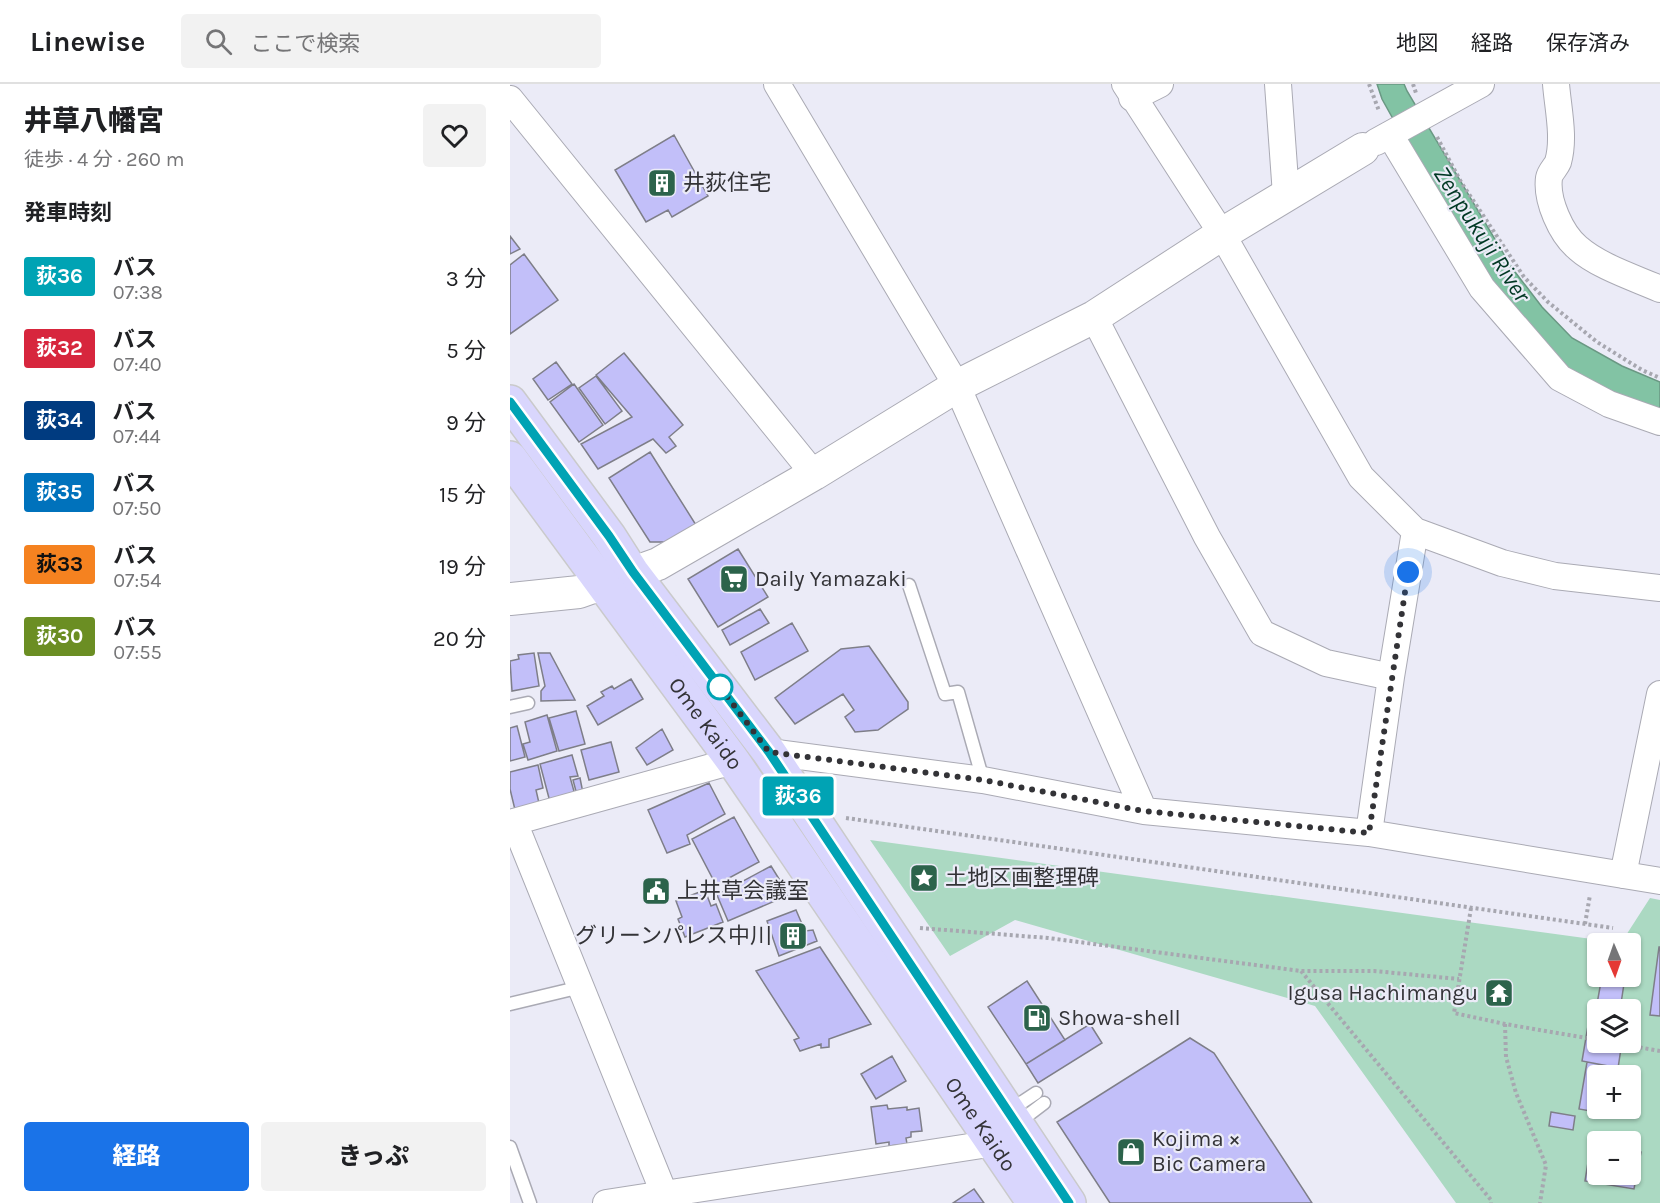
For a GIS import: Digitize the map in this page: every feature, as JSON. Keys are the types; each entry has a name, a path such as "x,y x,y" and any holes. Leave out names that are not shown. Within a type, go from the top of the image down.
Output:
{"main road":[{"name":"Ome Kaido","path":"510,402 633,572 769,752 1007,1126 1034,1203"},
{"name":"Ome Kaido","path":"510,458 733,761 1007,1126 1069,1203"}],"street":[{"path":"777,84 957,386 1143,811"},
{"path":"1160,84 1128,91 1222,234 1361,477 1415,531 1502,563 1555,576 1660,588"},
{"path":"1278,84 1286,195"},
{"path":"510,599 579,592 658,564 814,474 957,386 1094,317 1286,195 1480,84"},
{"path":"1556,84 1560,144 1557,162 1549,177 1551,203 1557,219 1577,248 1611,268 1660,289"},
{"path":"510,99 814,474"},
{"path":"1382,139 1482,288 1560,378 1609,404 1660,422"},
{"path":"1094,317 1202,527 1262,633 1326,663 1391,677"},
{"path":"1369,833 1415,531"},
{"path":"1623,874 1660,694"},
{"path":"769,752 983,780 1143,811 1369,833 1660,881"},
{"path":"667,1199 512,823 733,761"},
{"path":"606,1203 667,1199 1007,1126"}],"lane":[{"path":"909,585 945,694 958,692 983,780"},
{"path":"510,707 528,703"},
{"path":"510,1004 581,987"},
{"path":"1007,1126 1040,1098"},
{"path":"510,1147 530,1203"}],"path":[{"path":"1413,84 1424,117 1445,150 1461,182 1524,277 1548,302 1597,342 1642,370 1660,378"},
{"path":"846,818 1613,928"},
{"path":"1471,908 1454,1012 1504,1024 1587,1038"},
{"path":"919,928 1048,938 1301,971 1374,971 1459,979"},
{"path":"1301,971 1491,1200 1491,1203"},
{"path":"1504,1024 1506,1057 1516,1093 1546,1165 1540,1203"},
{"path":"1641,1048 1660,1051"}],"shaded area":[{"name":"Igusa Hachimangu","path":"870,840 1587,938 1587,987 1641,987 1641,933 1627,933 1650,898 1660,900 1660,1203 1456,1203 1315,1006 1015,920 950,956"}],"water":[{"name":"Zenpukuji River","path":"1377,84 1404,84 1512,268 1542,307 1572,338 1622,366 1660,382 1660,415 1558,368 1488,290 1382,99"}],"building":[{"name":"井荻住宅","path":"674,135 708,196 672,217 668,210 646,222 615,170"},
{"path":"510,236 520,249 510,254"},
{"path":"524,254 558,300 510,334 510,265"},
{"path":"624,353 683,425 669,437 676,446 666,453 653,439 598,469 581,444 632,417 596,375"},
{"path":"556,362 572,384 548,400 533,379"},
{"path":"596,376 622,411 605,424 579,388"},
{"path":"574,384 603,425 579,442 550,402"},
{"path":"650,452 696,525 668,542 650,542 609,478"},
{"path":"738,549 768,597 718,627 688,579"},
{"path":"760,609 769,623 730,645 722,630"},
{"path":"792,623 808,651 755,680 741,652"},
{"path":"869,646 908,702 908,709 878,730 855,732 845,717 854,710 843,694 795,724 775,698 841,649"},
{"path":"534,653 539,686 512,691 510,661 519,659 518,655"},
{"path":"538,653 550,653 575,700 541,701 541,691 545,686"},
{"path":"631,679 643,699 598,725 587,706 604,696 601,692 612,686 614,689"},
{"path":"576,711 585,744 559,751 549,718"},
{"path":"547,715 557,751 528,760 523,744 530,742 525,722"},
{"path":"517,726 525,757 510,761 510,728"},
{"path":"662,729 673,750 647,765 636,748"},
{"path":"611,742 619,772 589,780 581,750"},
{"path":"572,755 578,776 570,777 575,795 550,802 540,764"},
{"path":"538,765 543,788 536,790 539,803 516,814 510,789 510,772"},
{"path":"580,778 583,793 577,795 573,780"},
{"path":"709,783 725,814 687,835 690,844 667,853 648,810"},
{"path":"734,817 759,862 716,885 692,839"},
{"path":"771,866 789,895 728,921 717,895"},
{"path":"705,890 711,906 716,904 723,922 685,937 678,919 682,917 676,901"},
{"name":"グリーンパレス中川","path":"796,910 805,931 813,930 817,941 779,956 767,921"},
{"path":"820,947 871,1024 829,1039 829,1047 821,1048 821,1044 800,1051 794,1040 799,1038 756,971"},
{"path":"1660,947 1660,1016 1650,1015"},
{"path":"1027,981 1065,1040 1026,1064 988,1007"},
{"path":"1600,987 1623,987 1622,999 1598,999"},
{"path":"1090,1024 1102,1043 1038,1083 1026,1064"},
{"path":"1587,1032 1587,1053 1620,1053 1618,1065 1582,1061"},
{"path":"1190,1038 1214,1053 1312,1203 1110,1203 1057,1122"},
{"path":"892,1056 906,1081 876,1099 861,1074"},
{"path":"1587,1062 1604,1065 1587,1065 1587,1110 1579,1109"},
{"path":"887,1105 888,1109 919,1108 922,1131 911,1132 911,1137 906,1138 907,1144 889,1146 889,1142 876,1144 871,1107"},
{"path":"1551,1112 1575,1116 1573,1130 1549,1126"},
{"path":"1610,1185 1635,1185 1634,1189"},
{"path":"974,1189 984,1203 953,1203"}],"bus line":[{"name":"荻36","path":"510,402 633,572 769,752 1069,1203"}],"place":[{"name":"井荻住宅","path":"662,183"},
{"name":"Daily Yamazaki","path":"734,579"},
{"name":"土地区画整理碑","path":"924,878"},
{"name":"上井草会議室","path":"656,891"},
{"name":"グリーンパレス中川","path":"793,936"},
{"name":"Igusa Hachimangu","path":"1499,993"},
{"name":"Showa-shell","path":"1037,1018"},
{"name":"Kojima × Bic Camera","path":"1131,1152"}],"route":[{"path":"720,687 714,679 769,752 983,780 1143,811 1369,833 1408,572"}]}
